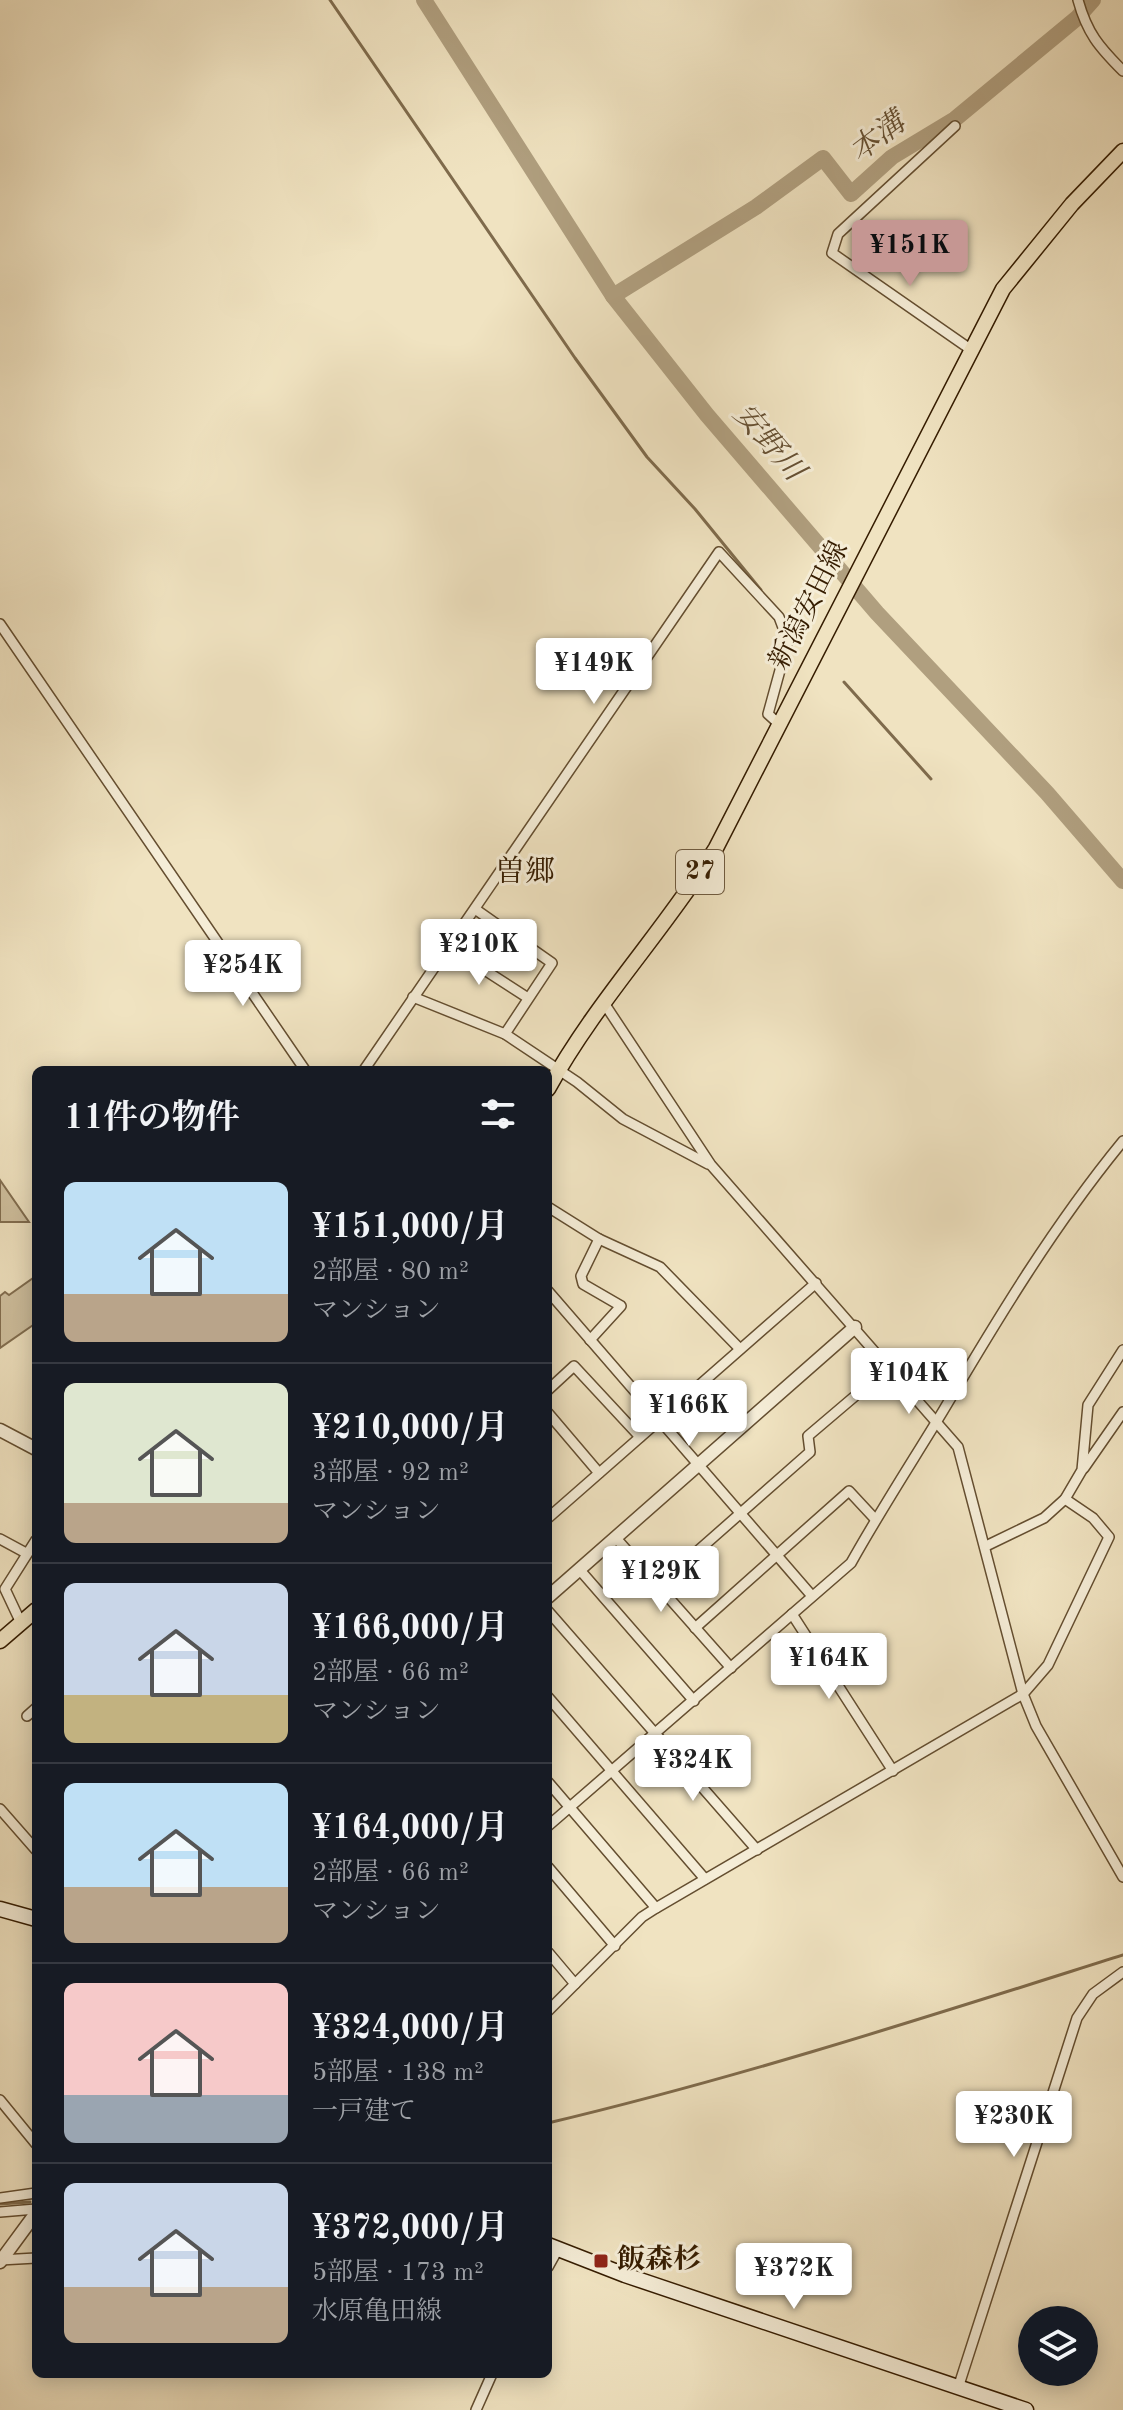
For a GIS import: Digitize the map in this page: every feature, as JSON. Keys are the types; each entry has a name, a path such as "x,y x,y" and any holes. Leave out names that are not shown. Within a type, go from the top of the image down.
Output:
{"main road":[{"name":"新潟安田線","path":"552,1082 604,1003 716,848 1003,289 1072,204 1123,151"},
{"path":"0,1641 32,1613"},
{"path":"0,1909 32,1918"},
{"path":"553,2247 625,2275 1026,2410"}],"street":[{"path":"1080,8 1094,41 1123,71"},
{"path":"955,126 838,234 832,253 970,349"},
{"path":"367,1066 719,552 779,617 786,630 788,641 768,714 779,724"},
{"path":"0,624 302,1066"},
{"path":"475,909 552,963 505,1034"},
{"path":"449,947 528,998"},
{"path":"413,997 505,1034 623,1119 711,1165"},
{"path":"604,1003 711,1165 958,1447 1023,1694 1036,1726 1123,1877"},
{"path":"552,1823 851,1563 999,1317 1053,1235 1123,1141"},
{"path":"552,1210 599,1239 660,1267 740,1349"},
{"path":"590,1340 621,1306 583,1284 581,1276 599,1239"},
{"path":"552,1514 816,1283"},
{"path":"552,1296 812,1596"},
{"path":"552,1593 855,1327"},
{"path":"1082,1470 1088,1405 1123,1350"},
{"path":"552,1386 574,1366 640,1437"},
{"path":"658,1586 810,1452 808,1436 888,1368"},
{"path":"986,1546 1044,1518 1065,1499 1123,1412"},
{"path":"552,1418 599,1473"},
{"path":"0,1430 32,1447"},
{"path":"695,1628 849,1491 875,1519"},
{"path":"552,2007 642,1917 1023,1694 1048,1665 1109,1537 1093,1518 1065,1499"},
{"path":"615,1537 731,1668"},
{"path":"0,1539 26,1553"},
{"path":"21,1623 5,1589 32,1545"},
{"path":"579,1569 694,1701"},
{"path":"792,1614 893,1771"},
{"path":"552,1616 757,1850"},
{"path":"552,1702 705,1879"},
{"path":"27,1716 32,1712"},
{"path":"552,1787 656,1908"},
{"path":"0,1809 32,1845"},
{"path":"552,1872 615,1946"},
{"path":"552,1957 575,1984"},
{"path":"958,2388 1077,2018 1093,1994 1123,1972"},
{"path":"0,2100 32,2139"},
{"path":"0,2198 32,2194"},
{"path":"0,2212 32,2211"},
{"path":"0,2261 32,2217"},
{"path":"0,2261 32,2258"},
{"path":"476,2410 490,2378"}],"shaded area":[{"path":"0,1180 29,1222 0,1222"},
{"path":"32,1279 32,1326 0,1348 0,1296 5,1292 9,1295"}],"waterway":[{"path":"330,0 575,358 647,457 695,509 761,590"},
{"name":"安野川","path":"424,0 613,296 707,415 877,613 1047,793 1123,881"},
{"name":"本溝","path":"613,296 756,207 823,158 851,194 892,157 955,119 1077,18 1093,0"},
{"path":"844,682 931,779"},
{"path":"552,2122 765,2065 1123,1955"},
{"path":"0,2204 30,2202"}],"place":[{"name":"飯森杉","path":"601,2261"}],"district":[{"name":"曽郷","path":"525,873"}]}
